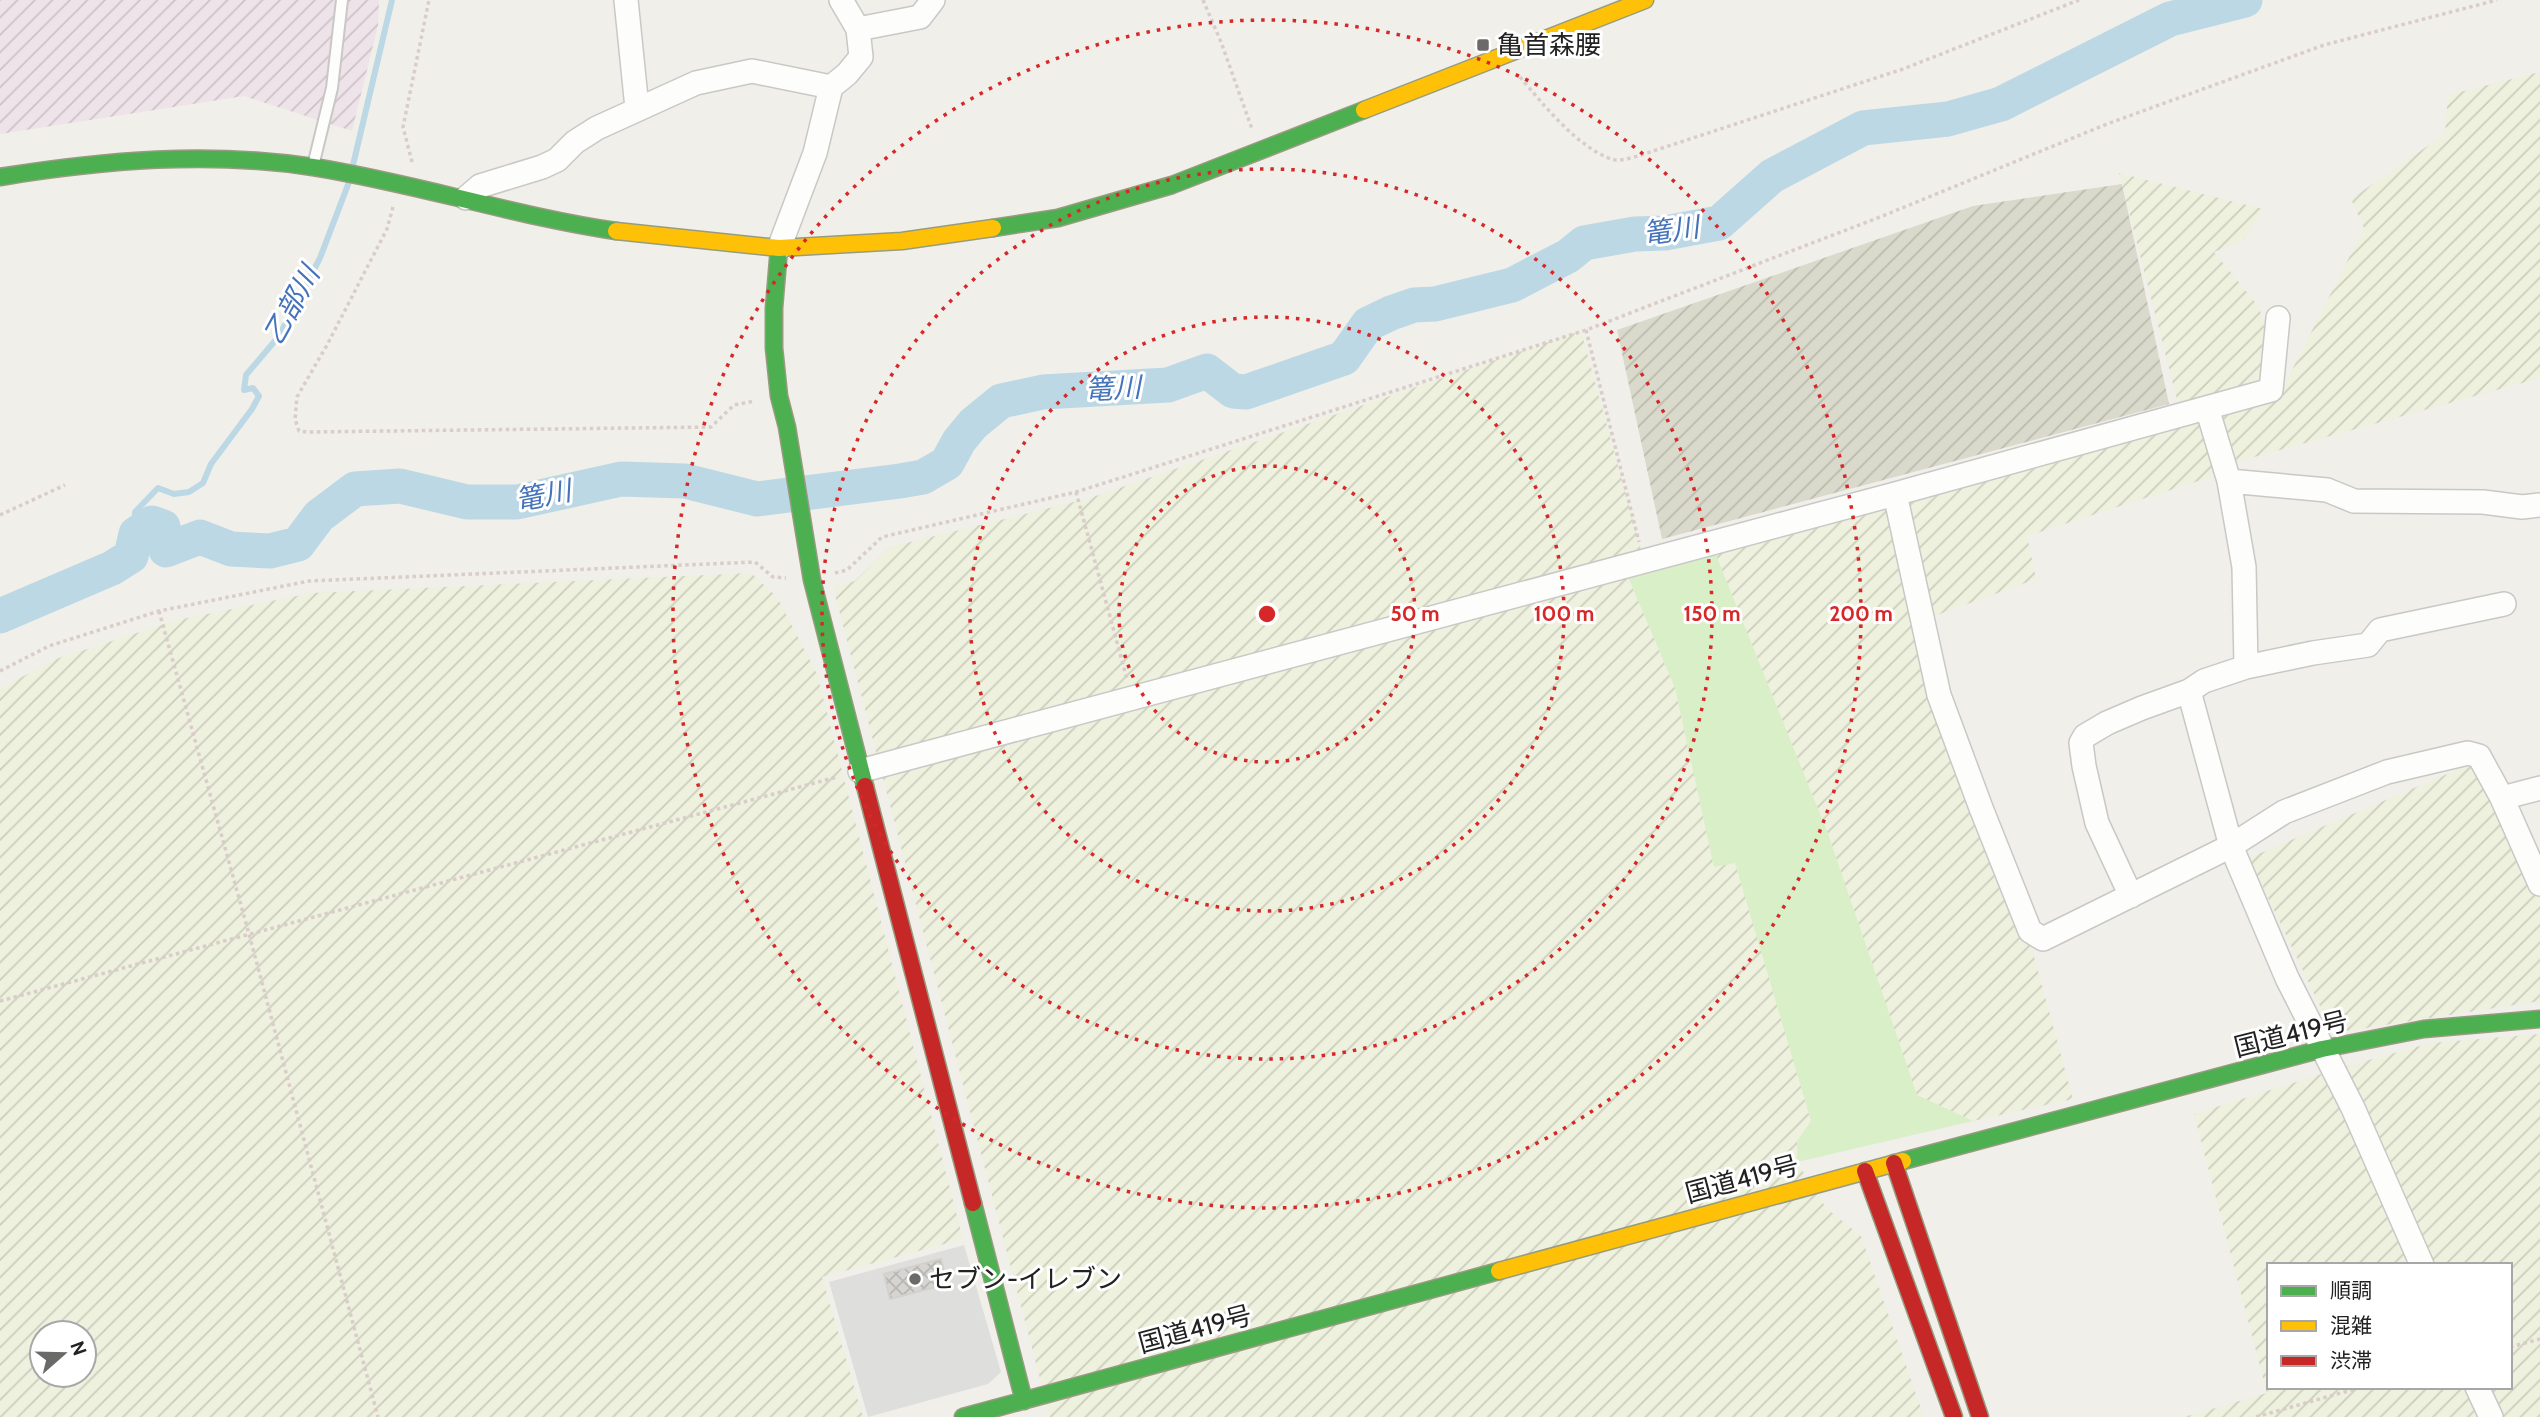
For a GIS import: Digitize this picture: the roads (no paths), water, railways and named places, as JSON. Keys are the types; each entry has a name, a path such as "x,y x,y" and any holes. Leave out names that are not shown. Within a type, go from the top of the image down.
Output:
{"main road":[{"path":"0,177 68,166 173,159 241,159 312,167 412,186 575,225 646,236 779,248 902,241 1058,218 1172,185 1645,0"},
{"path":"779,248 774,348 779,397 787,428 812,580 1026,1409"},
{"name":"国道419号","path":"963,1417 1026,1409 1865,1171 2322,1049 2424,1029 2540,1019"},
{"path":"1894,1163 1980,1417"},
{"path":"1865,1171 1954,1417"}],"street":[{"path":"626,0 638,108"},
{"path":"779,248 815,153 831,87 847,74 861,57 858,29 841,0"},
{"path":"858,29 920,17 933,0"},
{"path":"466,198 480,186 557,160 575,142 597,128 696,83 752,71 831,87"},
{"path":"860,771 1895,494 2271,390 2278,318"},
{"path":"2207,408 2229,481 2244,567 2246,667"},
{"path":"2229,481 2328,490 2354,501 2483,502 2522,507 2540,505"},
{"path":"1895,494 1939,695 2030,931 2043,939 2231,846 2284,812 2387,772 2468,752 2479,756 2502,798 2540,884"},
{"path":"2131,896 2097,823 2084,766 2081,743 2085,736 2107,723 2189,691 2204,681 2246,667 2368,645 2380,630 2504,604"},
{"path":"2189,691 2231,846 2287,978 2353,1108 2421,1263"},
{"path":"2502,798 2540,788"},
{"path":"2478,1389 2491,1417"}],"lane":[{"path":"312,167 332,88 342,0"}],"waterway":[{"name":"乙部川","path":"353,165 392,0"},
{"name":"篭川","path":"0,616 112,568 131,556 136,534 152,523 163,527 166,550 200,537 231,549 270,551 298,544 319,516 355,489 400,486 467,502 517,502 621,479 685,481 757,499 923,477 947,463 959,441 973,424 1001,401 1043,392 1168,385 1207,371 1233,391 1246,392 1344,358 1368,324 1391,313 1414,305 1435,304 1512,285 1568,256 1584,243 1719,223 1772,176 1863,128 1948,119 2001,104 2170,19 2245,0"},
{"name":"乙部川","path":"136,534 135,512 158,488 174,494 189,492 203,483 211,464 252,409 259,396 253,388 244,390 246,375 279,336 320,258 349,182"}],"place":[{"name":"亀首森腰","path":"1483,45"},
{"name":"セブン-イレブン","path":"915,1279"}]}
